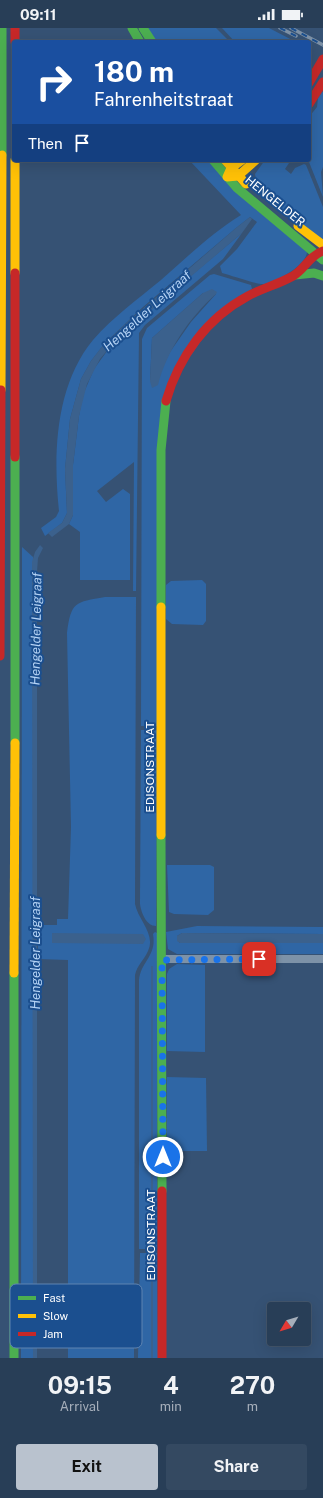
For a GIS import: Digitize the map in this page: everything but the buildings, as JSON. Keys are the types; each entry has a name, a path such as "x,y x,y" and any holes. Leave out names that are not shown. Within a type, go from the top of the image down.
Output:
{"main road":[{"path":"0,656 2,28"},
{"path":"15,28 15,40"},
{"path":"132,28 139,40"},
{"path":"143,28 151,40"},
{"path":"311,80 322,61"},
{"path":"311,101 323,82"},
{"path":"14,1284 15,162"},
{"name":"HENGELDER","path":"215,162 319,256 312,264 322,275"},
{"name":"HENGELDER","path":"226,162 229,173"},
{"path":"240,162 229,173 238,176 254,162"},
{"name":"HENGELDER","path":"238,176 282,214 323,245"},
{"name":"EDISONSTRAAT","path":"162,1358 161,450 166,401 172,381 181,364 197,340 213,322 234,304 295,274 319,256"},
{"name":"HENGELDER","path":"295,274 314,273 322,275"},
{"path":"14,1348 14,1358"}],"street":[{"path":"162,960 323,959"}],"shaded area":[{"path":"147,28 216,28 228,40 154,40"},
{"path":"222,28 269,28 292,40 233,40"},
{"path":"323,91 323,167 321,172 323,197 309,162 311,162 311,114 317,107 318,98"},
{"path":"191,162 212,162 307,252 302,263 283,277 264,284 222,273 220,266 237,249 257,222 250,217 143,307 105,343 91,361 81,379 70,419 65,469 67,513 62,523 45,536 41,528 56,517 59,511 56,467 60,422 64,400 71,378 80,358 93,340 117,316 210,237 241,215"},
{"path":"264,162 290,162 285,169 291,174 295,168 304,164 306,165 323,207 323,243 258,190 255,174"},
{"path":"242,233 223,259 145,325 139,333 136,591 133,591 134,462 97,491 106,502 123,489 130,494 130,580 80,580 80,532 69,524 73,515 73,465 79,416 83,395 94,369 110,347 149,311"},
{"path":"214,274 251,285 252,289 223,309 166,391 157,726 141,726 142,339 147,328 210,275","holes":["203,293 216,294 191,322 170,352 160,373 150,381 152,338"]},
{"path":"22,547 33,557 33,1284 21,1284"},
{"path":"202,580 206,584 206,621 203,625 172,624 166,619 166,585 171,581"},
{"path":"105,597 136,597 135,904 148,933 150,945 145,957 137,968 135,975 134,1284 68,1284 68,960 38,959 38,925 57,925 57,919 68,919 71,827 67,633 70,615 73,609 76,605 87,600"},
{"path":"141,730 157,730 156,926 149,924 143,914 140,904"},
{"path":"167,865 210,865 214,867 214,910 208,915 174,914 169,912"},
{"path":"197,926 323,927 323,934 182,933 177,936 177,940 180,943 323,943 323,954 177,954 168,949 166,932"},
{"path":"155,932 157,933 157,1249 139,1249 139,980 140,973 153,948 153,934"},
{"path":"177,964 205,965 205,1052 167,1051 167,974 169,969"},
{"path":"167,1077 206,1078 207,1151 167,1151"},
{"path":"140,1253 157,1253 158,1358 138,1358 138,1348 142,1348 142,1284 139,1284"},
{"path":"21,1348 33,1348 33,1358 21,1358"},
{"path":"68,1348 134,1348 134,1358 68,1358"}],"water":[{"name":"Hengelder Leigraaf","path":"250,217 252,219 242,233 149,312 110,347 100,359 87,384 79,416 73,465 73,515 69,524 52,537 48,533 62,523 67,513 65,469 70,419 81,379 91,361 101,348 124,325"},
{"path":"212,289 217,292 216,294 197,313 180,335 167,359 158,385 152,388 150,381 152,338 203,293"},
{"name":"Hengelder Leigraaf","path":"40,545 43,548 38,558 37,572 37,1284 33,1284 32,562 35,552"},
{"path":"52,933 143,934 146,939 143,944 52,943"},
{"path":"182,933 323,934 323,943 180,943 177,941 177,936"},
{"path":"33,1348 37,1348 37,1358 33,1358"}],"waterway":[{"path":"152,967 152,1241"},
{"path":"152,1255 152,1358"}],"railway":[{"path":"280,28 296,36"},
{"path":"291,28 323,45"}],"traffic: fast":[{"path":"2,28 2,155"},
{"path":"132,28 139,40"},
{"path":"143,28 151,40"},
{"path":"215,162 237,188 323,260"},
{"path":"295,275 314,273 323,276"},
{"path":"161,607 161,450 166,401"},
{"path":"15,457 15,743"},
{"path":"161,835 162,1191"},
{"path":"14,973 14,1284"},
{"path":"14,1348 14,1358"}],"traffic: slow":[{"path":"1,390 2,155"},
{"path":"15,162 15,273"},
{"path":"227,162 246,184"},
{"path":"239,162 231,168 227,177 238,176 254,162"},
{"path":"298,226 323,245"},
{"path":"161,607 161,835"},
{"path":"14,973 15,743"}],"traffic: jam":[{"path":"15,28 15,40"},
{"path":"311,80 323,59"},
{"path":"311,101 323,82"},
{"path":"166,401 172,384 187,354 207,327 233,305 248,296 293,276 314,256 323,251"},
{"path":"15,273 15,457"},
{"path":"0,656 1,390"},
{"path":"162,1191 162,1358"}],"route":[{"path":"163,1157 162,960 259,959"}]}
